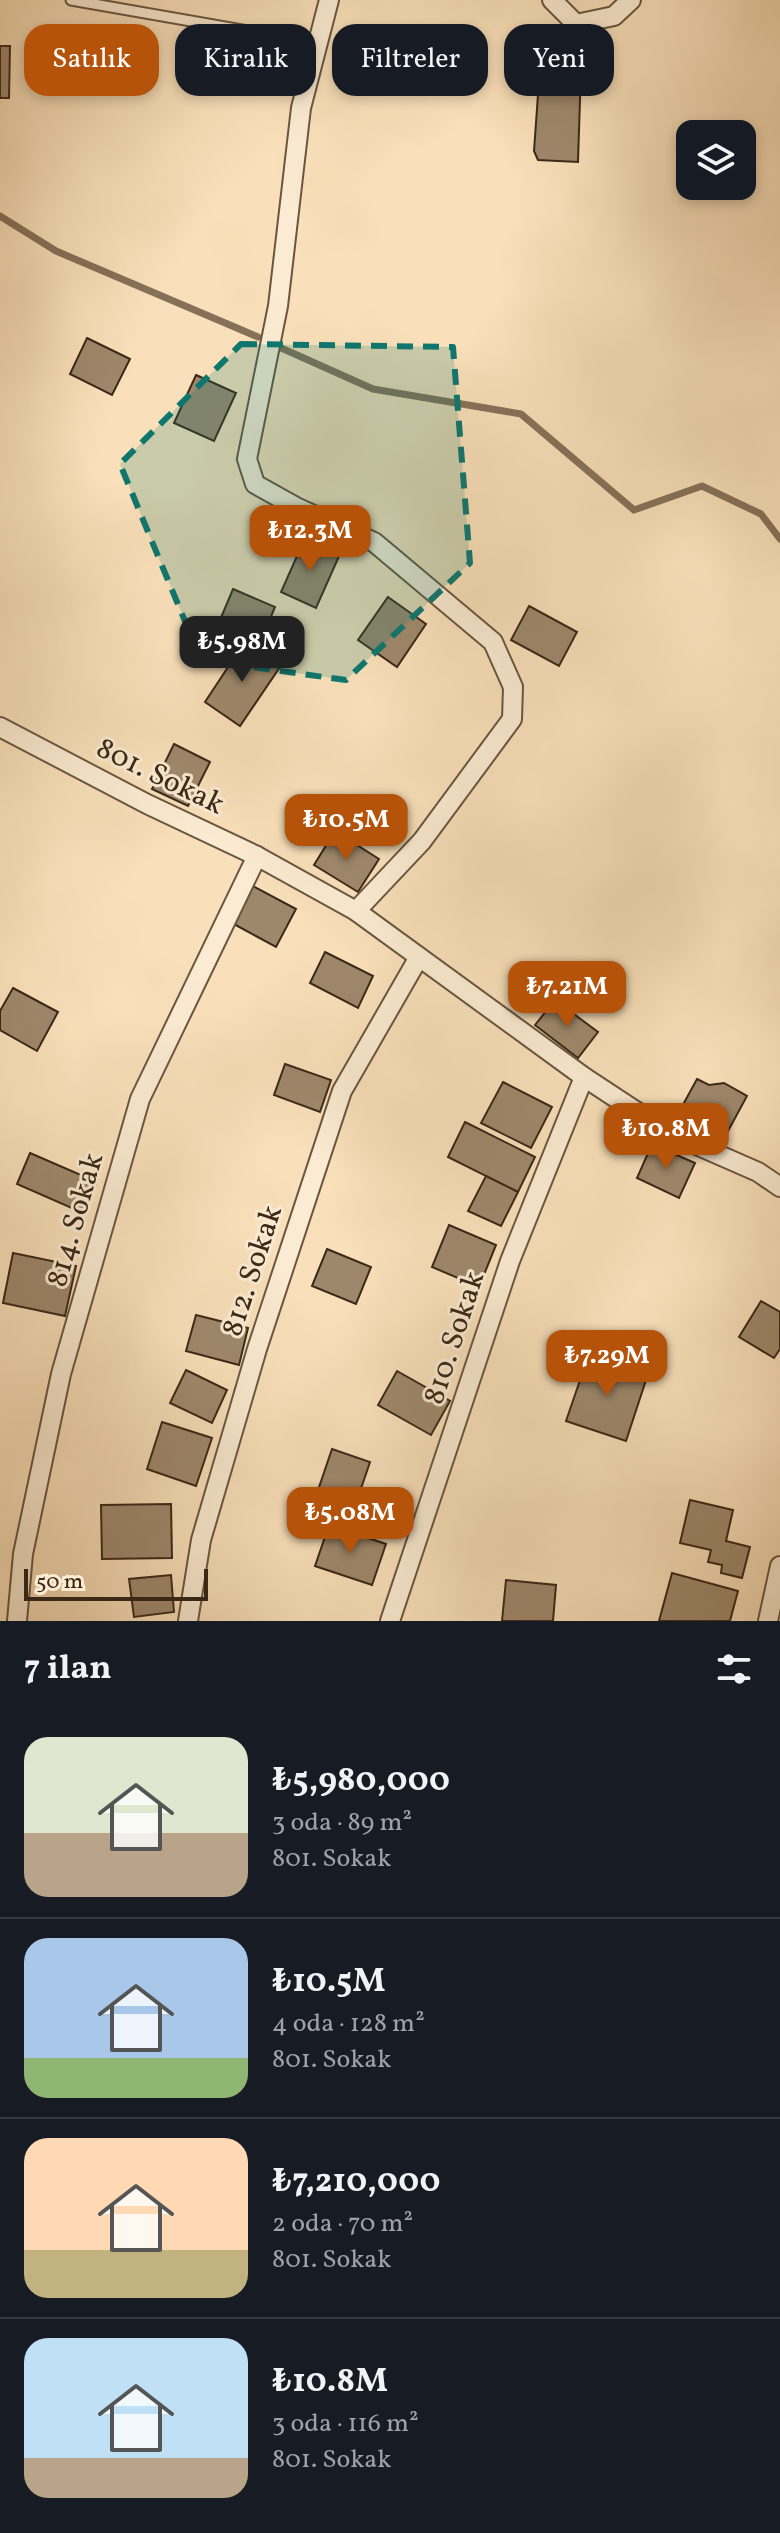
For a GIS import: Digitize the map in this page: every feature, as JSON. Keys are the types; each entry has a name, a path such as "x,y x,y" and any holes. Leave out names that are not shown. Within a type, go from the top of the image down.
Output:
{"street":[{"path":"329,0 301,108 278,306 247,459 255,484 298,508 374,542 493,642 513,687 512,719 422,841 356,911"},
{"path":"552,0 576,24 614,16 631,0"},
{"name":"801. Sokak","path":"0,727 147,804 257,856 356,911 584,1077 669,1133 758,1172 780,1187"},
{"name":"814. Sokak","path":"17,1621 23,1554 61,1374 140,1099 257,856"},
{"name":"812. Sokak","path":"188,1621 205,1526 257,1349 342,1091 419,957"},
{"name":"810. Sokak","path":"390,1621 510,1261 584,1077"},
{"path":"768,1621 780,1566"}],"lane":[{"path":"71,0 317,43"}],"highlighted area":[{"path":"241,344 453,347 470,563 346,680 201,660 120,464"}],"building":[{"path":"0,46 10,46 9,98 0,98"},
{"path":"538,96 580,96 578,162 538,160 534,151"},
{"path":"87,338 130,359 112,395 70,374"},
{"path":"196,375 236,393 214,441 174,423"},
{"path":"305,538 340,554 316,608 281,592"},
{"path":"233,589 275,607 262,638 220,620"},
{"path":"388,597 426,624 397,667 358,640"},
{"path":"529,606 577,632 559,666 511,640"},
{"path":"244,643 280,667 240,726 205,702"},
{"path":"174,744 210,762 188,806 152,789"},
{"path":"335,831 379,859 358,892 314,865"},
{"path":"253,886 296,909 276,947 232,923"},
{"path":"325,952 373,976 358,1008 310,983"},
{"path":"13,988 58,1012 37,1051 0,1030 0,1011"},
{"path":"555,1000 598,1032 578,1058 535,1025"},
{"path":"285,1064 331,1080 320,1112 274,1095"},
{"path":"697,1079 709,1085 724,1083 747,1096 721,1144 673,1123"},
{"path":"503,1082 552,1107 531,1148 481,1123"},
{"path":"465,1122 535,1157 518,1192 448,1157"},
{"path":"652,1144 695,1163 679,1198 637,1178"},
{"path":"30,1153 97,1182 83,1213 17,1184"},
{"path":"486,1176 518,1192 501,1226 468,1211"},
{"path":"449,1225 496,1245 479,1287 432,1267"},
{"path":"327,1249 371,1267 356,1304 312,1286"},
{"path":"13,1253 76,1266 65,1316 3,1303"},
{"path":"761,1301 780,1312 780,1349 774,1358 739,1337"},
{"path":"196,1315 248,1328 239,1365 186,1351"},
{"path":"589,1354 648,1374 626,1441 566,1421"},
{"path":"186,1370 227,1390 212,1423 170,1403"},
{"path":"397,1371 450,1401 431,1435 378,1405"},
{"path":"162,1422 212,1438 196,1486 147,1469"},
{"path":"332,1449 370,1462 352,1515 314,1502"},
{"path":"690,1500 733,1510 726,1541 750,1547 742,1578 721,1573 722,1565 708,1562 711,1550 680,1543"},
{"path":"171,1504 172,1558 102,1559 101,1505"},
{"path":"329,1525 386,1544 372,1585 315,1566"},
{"path":"672,1573 738,1591 730,1621 659,1621"},
{"path":"171,1575 174,1612 134,1617 129,1579"},
{"path":"506,1580 556,1585 553,1621 502,1621"}],"waterway":[{"path":"0,216 56,251 258,337"},
{"path":"279,347 373,389 521,414 634,510 702,486 761,514 780,539"}]}
